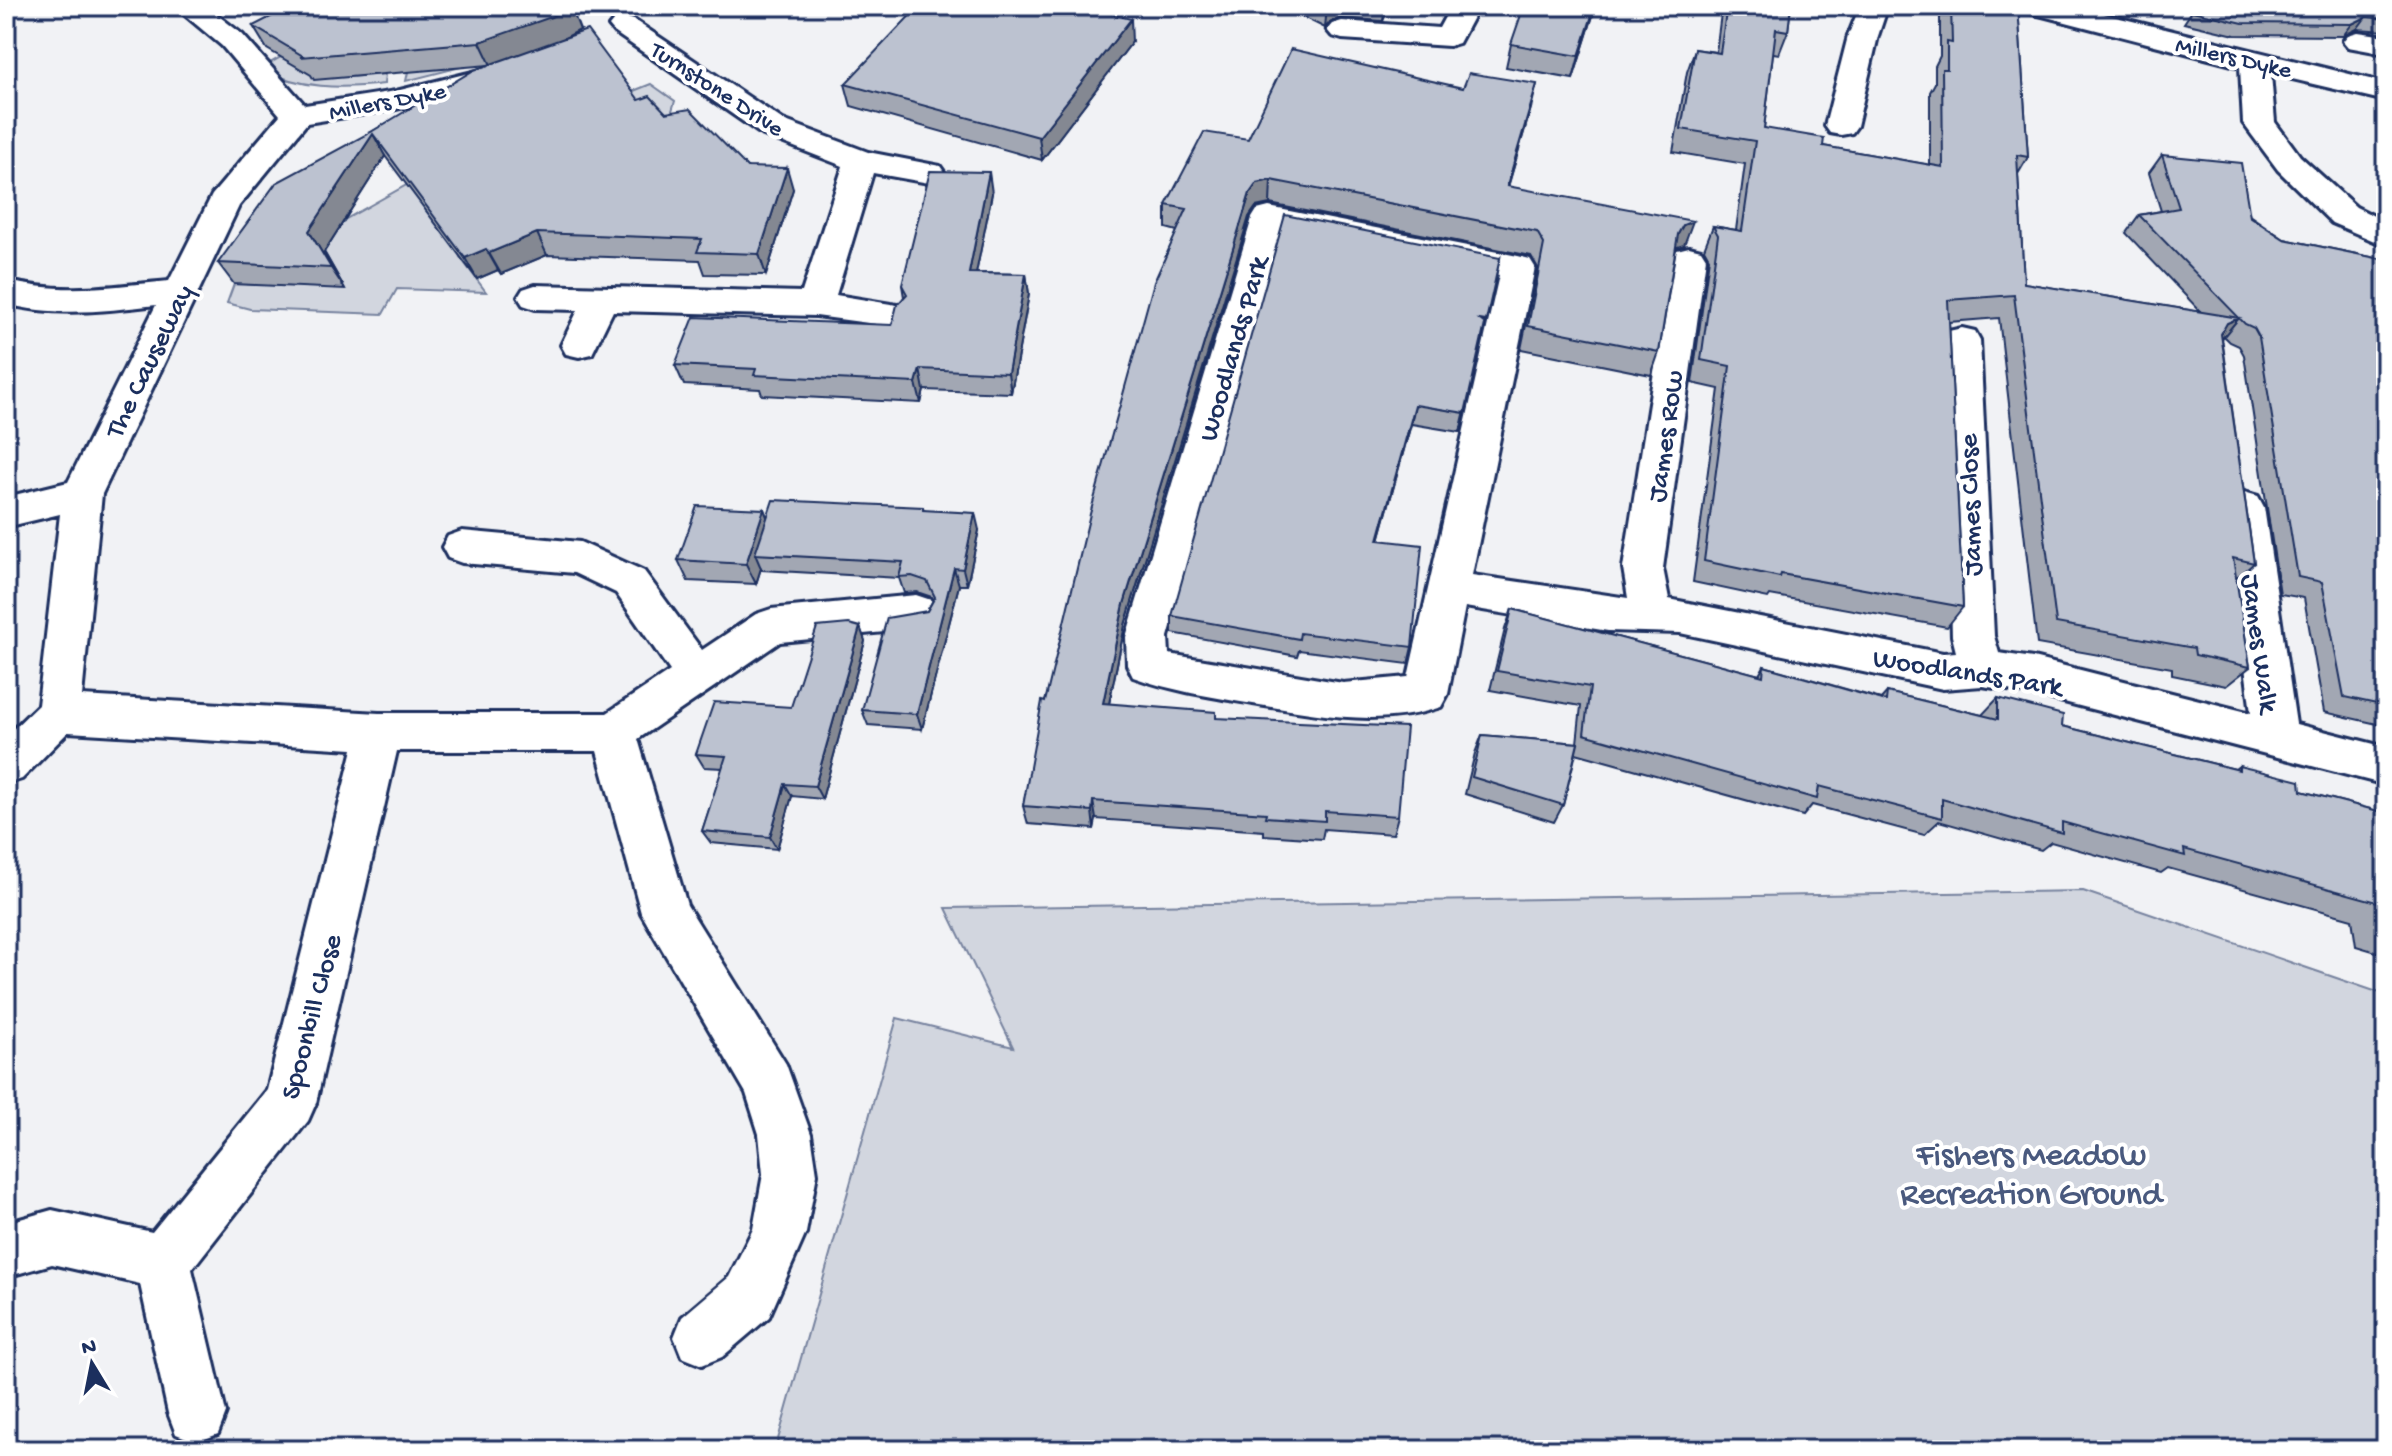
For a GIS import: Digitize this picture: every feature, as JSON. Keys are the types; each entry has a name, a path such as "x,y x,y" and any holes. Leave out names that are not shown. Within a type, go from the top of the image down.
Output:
{"street":[{"path":"188,6 232,40 297,115"},
{"name":"Turnstone Drive","path":"652,6 611,32 772,127 861,161 929,173"},
{"path":"1342,30 1449,37 1465,6"},
{"path":"1839,128 1874,6"},
{"name":"Millers Dyke","path":"2037,6 2181,44 2386,92"},
{"path":"2255,60 2259,123 2289,163 2344,215 2386,235"},
{"name":"Millers Dyke","path":"297,115 359,109 429,95 520,68"},
{"name":"The Causeway","path":"59,713 82,494 224,202 297,115"},
{"path":"816,304 861,161"},
{"path":"2306,223 2344,215"},
{"name":"Woodlands Park","path":"1269,218 1518,267 1449,588 1426,694 1343,701 1173,673 1148,665 1147,637 1269,218"},
{"name":"James Row","path":"1651,614 1643,568 1689,258"},
{"path":"6,292 15,296 62,299 181,291"},
{"path":"535,297 816,304 891,314"},
{"path":"579,345 600,300"},
{"name":"James Close","path":"1962,340 1973,636 1982,668"},
{"name":"James Walk","path":"2238,463 2276,739"},
{"path":"6,512 82,494"},
{"path":"462,547 580,558 630,582 697,676"},
{"name":"Woodlands Park","path":"1449,588 1608,614 1680,616 1943,671 1982,668 2033,676 2386,766"},
{"path":"6,765 59,713 379,732 614,732 771,626 916,612"},
{"name":"Spoonbill Close","path":"163,1262 290,1103 379,732"},
{"path":"614,732 665,913 768,1082 785,1134 790,1174 779,1233 749,1297 702,1337"},
{"path":"6,1250 52,1237 163,1262 197,1413"}],"green space":[{"path":"346,6 483,6 469,65 406,81 410,63 349,77 385,74 384,84 352,87 305,84 261,68 281,57"},
{"path":"651,84 675,101 671,114 460,257 486,292 397,289 383,314 250,309 227,303 234,284 325,286 312,270 332,239 330,228 428,173"},
{"name":"Fishers Meadow Recreation Ground","path":"2083,891 2386,995 2386,1450 775,1450 897,1018 1013,1047 946,908"}],"building":[{"path":"292,6 378,6 391,10 398,6 571,7 480,42 300,57 303,56 253,26"},
{"path":"919,6 1103,6 1099,11 1131,19 1039,137 845,84"},
{"path":"1524,6 1595,6 1579,56 1511,44"},
{"path":"1727,6 1791,6 1788,31 1776,29 1764,128 1824,138 1823,146 1943,167 1942,69 1947,69 1947,42 1952,43 1951,6 2018,6 2028,157 2017,155 2024,283 2239,318 2227,323 2221,334 2254,563 2233,558 2250,667 2195,655 2194,648 2056,623 2014,295 1948,300 1963,607 1781,574 1780,577 1704,561 1730,366 1701,360 1718,235 1713,226 1742,231 1755,141 1681,129 1695,49 1720,53"},
{"path":"2197,6 2360,6 2386,16 2386,19 2366,17 2352,24 2243,23 2192,11"},
{"path":"587,30 639,100 650,96 666,113 690,109 747,167 787,168 759,254 697,252 702,239 537,233 489,253 486,249 465,258 373,134 309,231 331,268 218,263 276,183 371,132 474,70"},
{"path":"1291,49 1463,88 1469,73 1537,84 1507,186 1693,221 1683,225 1678,234 1659,352 1528,326 1544,244 1537,232 1271,180 1257,183 1250,193 1124,604 1103,703 1216,712 1216,718 1406,727 1398,816 1325,811 1325,821 1265,817 1266,813 1093,801 1092,811 1023,806 1042,701 1045,702 1090,514 1154,282 1187,209 1166,205 1204,132 1248,139"},
{"path":"2162,155 2241,163 2250,217 2284,239 2386,260 2386,706 2344,697 2322,582 2298,577 2259,337 2254,328 2245,324 2139,215 2179,208"},
{"path":"930,171 989,172 969,273 1026,274 1008,373 920,369 916,383 754,375 756,369 675,365 694,317 892,325 897,305 907,294 902,285"},
{"path":"1285,215 1500,258 1486,321 1480,320 1485,324 1465,413 1415,405 1378,540 1422,545 1412,647 1300,633 1299,639 1172,616"},
{"path":"773,500 923,507 923,510 975,513 963,569 954,568 917,714 862,710 887,618 927,611 935,597 927,581 912,576 899,577 903,562 755,554"},
{"path":"697,506 764,509 746,564 678,560"},
{"path":"1512,609 1763,676 1764,666 1886,701 1887,692 1998,719 1998,698 2063,715 2062,726 2239,770 2239,766 2300,781 2301,791 2386,813 2386,931 2381,903 2184,849 2185,856 2062,822 2062,833 1942,799 1942,818 1819,786 1817,799 1584,734 1590,687 1497,671"},
{"path":"849,624 860,627 815,786 785,784 770,837 702,831 726,756 696,754 714,702 791,707 817,627"},
{"path":"1482,735 1578,743 1563,805 1472,777"}]}
